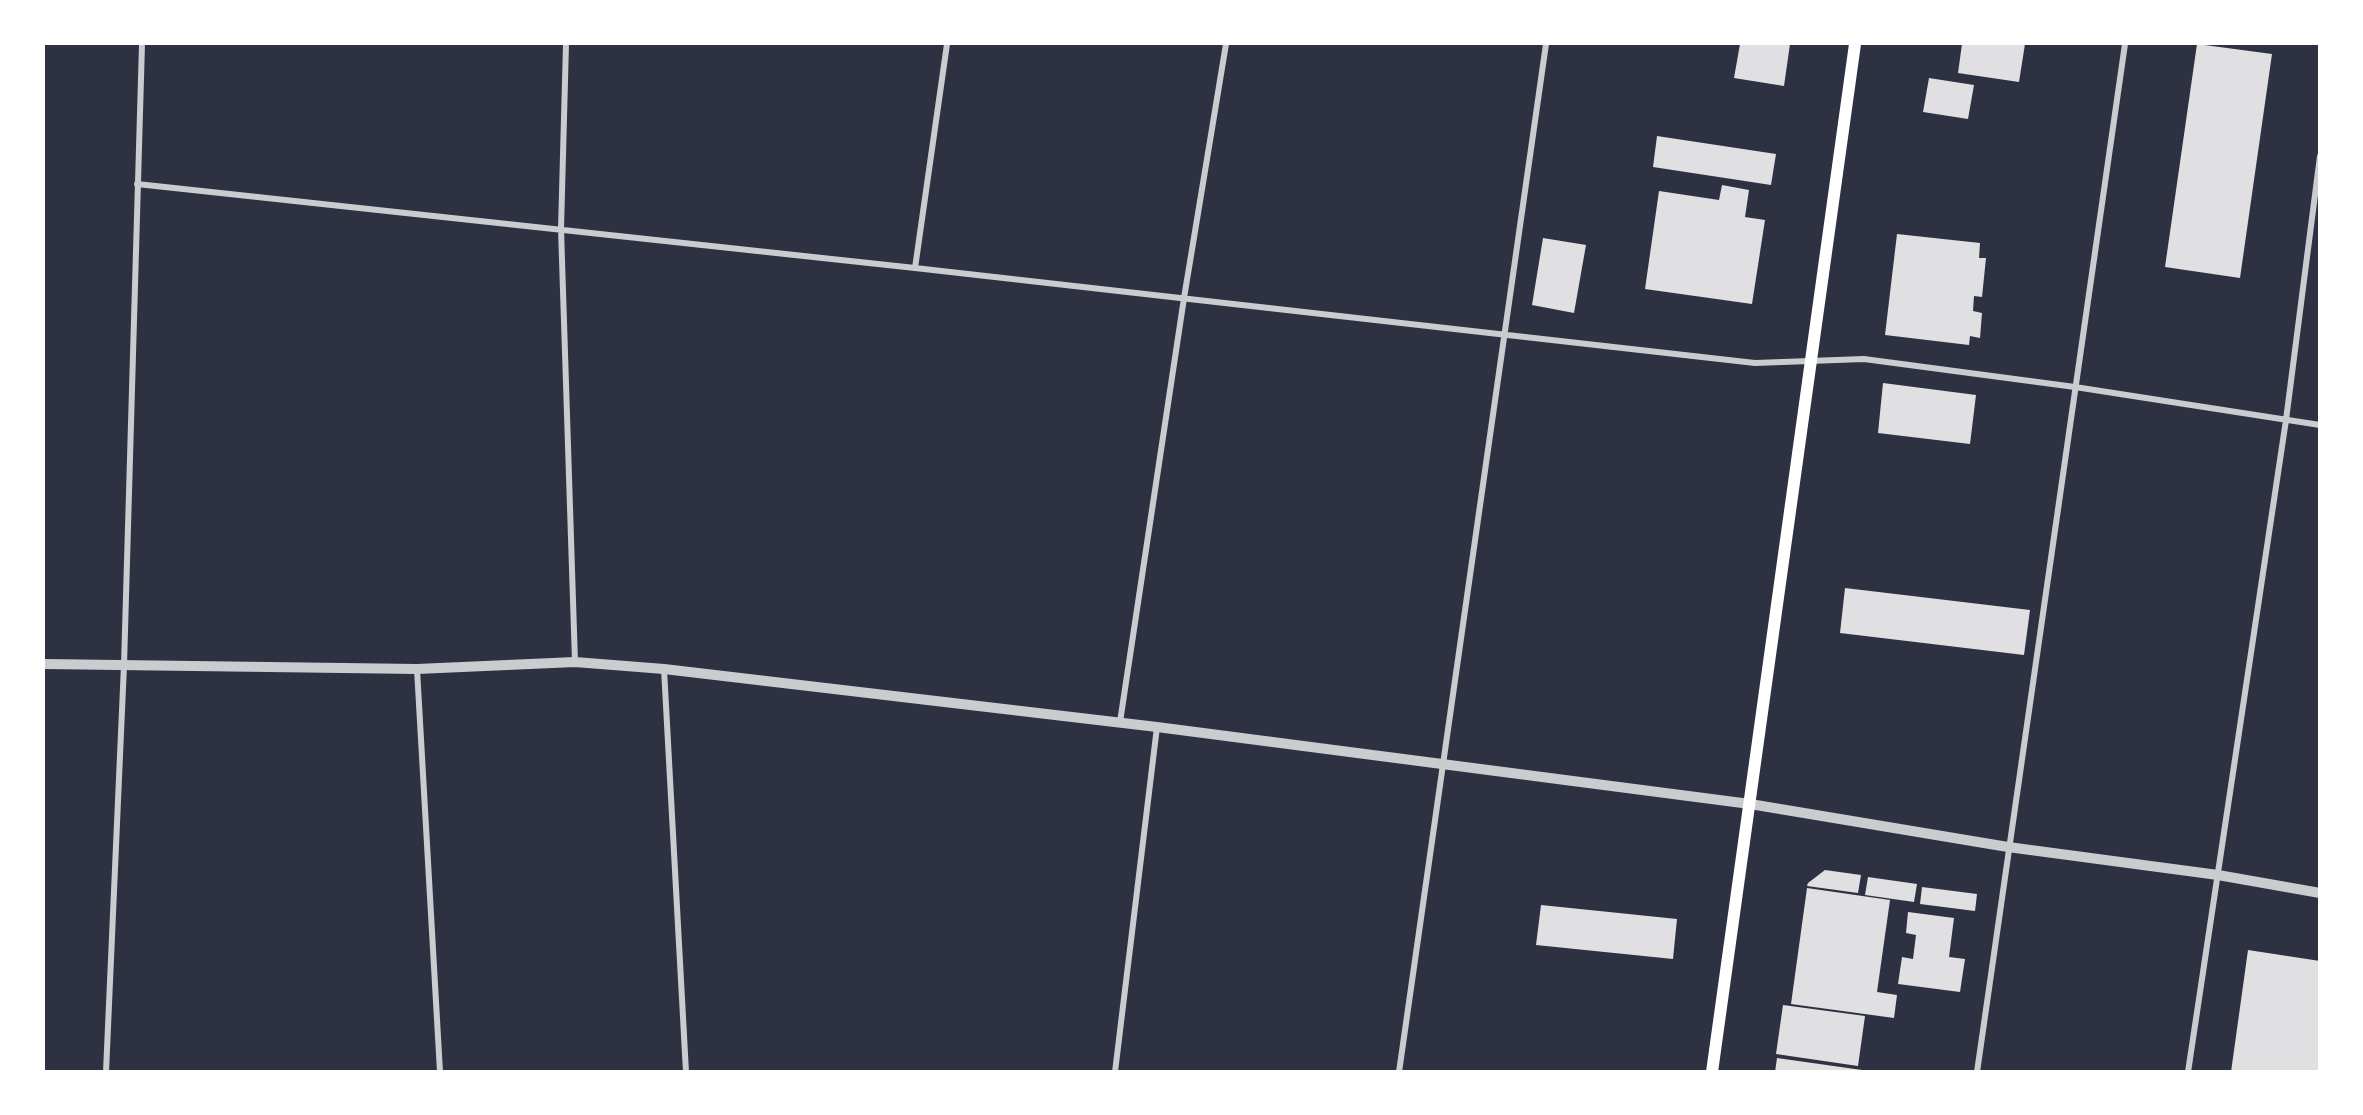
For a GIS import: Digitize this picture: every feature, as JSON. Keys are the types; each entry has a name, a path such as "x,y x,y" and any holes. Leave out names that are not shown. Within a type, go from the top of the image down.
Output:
{"main road":[{"path":"1712,1071 1855,44"}],"street":[{"path":"106,1071 124,665 142,44"},
{"path":"566,44 561,229 575,662"},
{"path":"915,268 947,44"},
{"path":"1120,722 1184,298 1226,44"},
{"path":"1399,1071 1546,44"},
{"path":"1977,1071 2125,44"},
{"path":"2188,1071 2286,420 2319,156"},
{"path":"137,184 915,268 1755,363 1810,363 1864,359 2075,387 2319,425"},
{"path":"44,664 417,669 575,662 664,669 1120,722 1750,804 2008,847 2218,875 2319,893"},
{"path":"417,669 440,1071"},
{"path":"664,669 686,1071"},
{"path":"1115,1071 1157,727"}],"building":[{"path":"1740,44 1790,44 1784,86 1734,78"},
{"path":"1962,44 2025,44 2019,82 1958,73"},
{"path":"2197,44 2272,54 2240,278 2165,267"},
{"path":"1929,78 1974,85 1968,119 1923,112"},
{"path":"1657,136 1776,154 1771,185 1653,167"},
{"path":"1722,185 1749,190 1745,217 1765,220 1752,304 1645,289 1659,191 1719,200"},
{"path":"1897,234 1980,243 1979,258 1986,258 1982,297 1974,296 1973,311 1982,313 1980,338 1970,336 1969,345 1885,335"},
{"path":"1543,238 1586,245 1574,313 1532,305"},
{"path":"1883,383 1976,395 1970,444 1878,433"},
{"path":"1845,588 2030,610 2024,655 1840,633"},
{"path":"1825,870 1861,875 1858,893 1807,886"},
{"path":"1868,877 1917,884 1914,902 1865,895"},
{"path":"1922,887 1977,894 1975,911 1920,904"},
{"path":"1807,888 1890,900 1877,992 1897,995 1894,1018 1791,1004"},
{"path":"1541,905 1677,919 1673,959 1536,945"},
{"path":"1908,912 1954,918 1949,957 1965,959 1960,992 1898,984 1902,957 1913,959 1916,935 1906,933"},
{"path":"2248,950 2320,961 2320,1072 2231,1072"},
{"path":"1783,1005 1865,1016 1858,1066 1776,1054"},
{"path":"1777,1058 1862,1070 1862,1072 1775,1072"}]}
